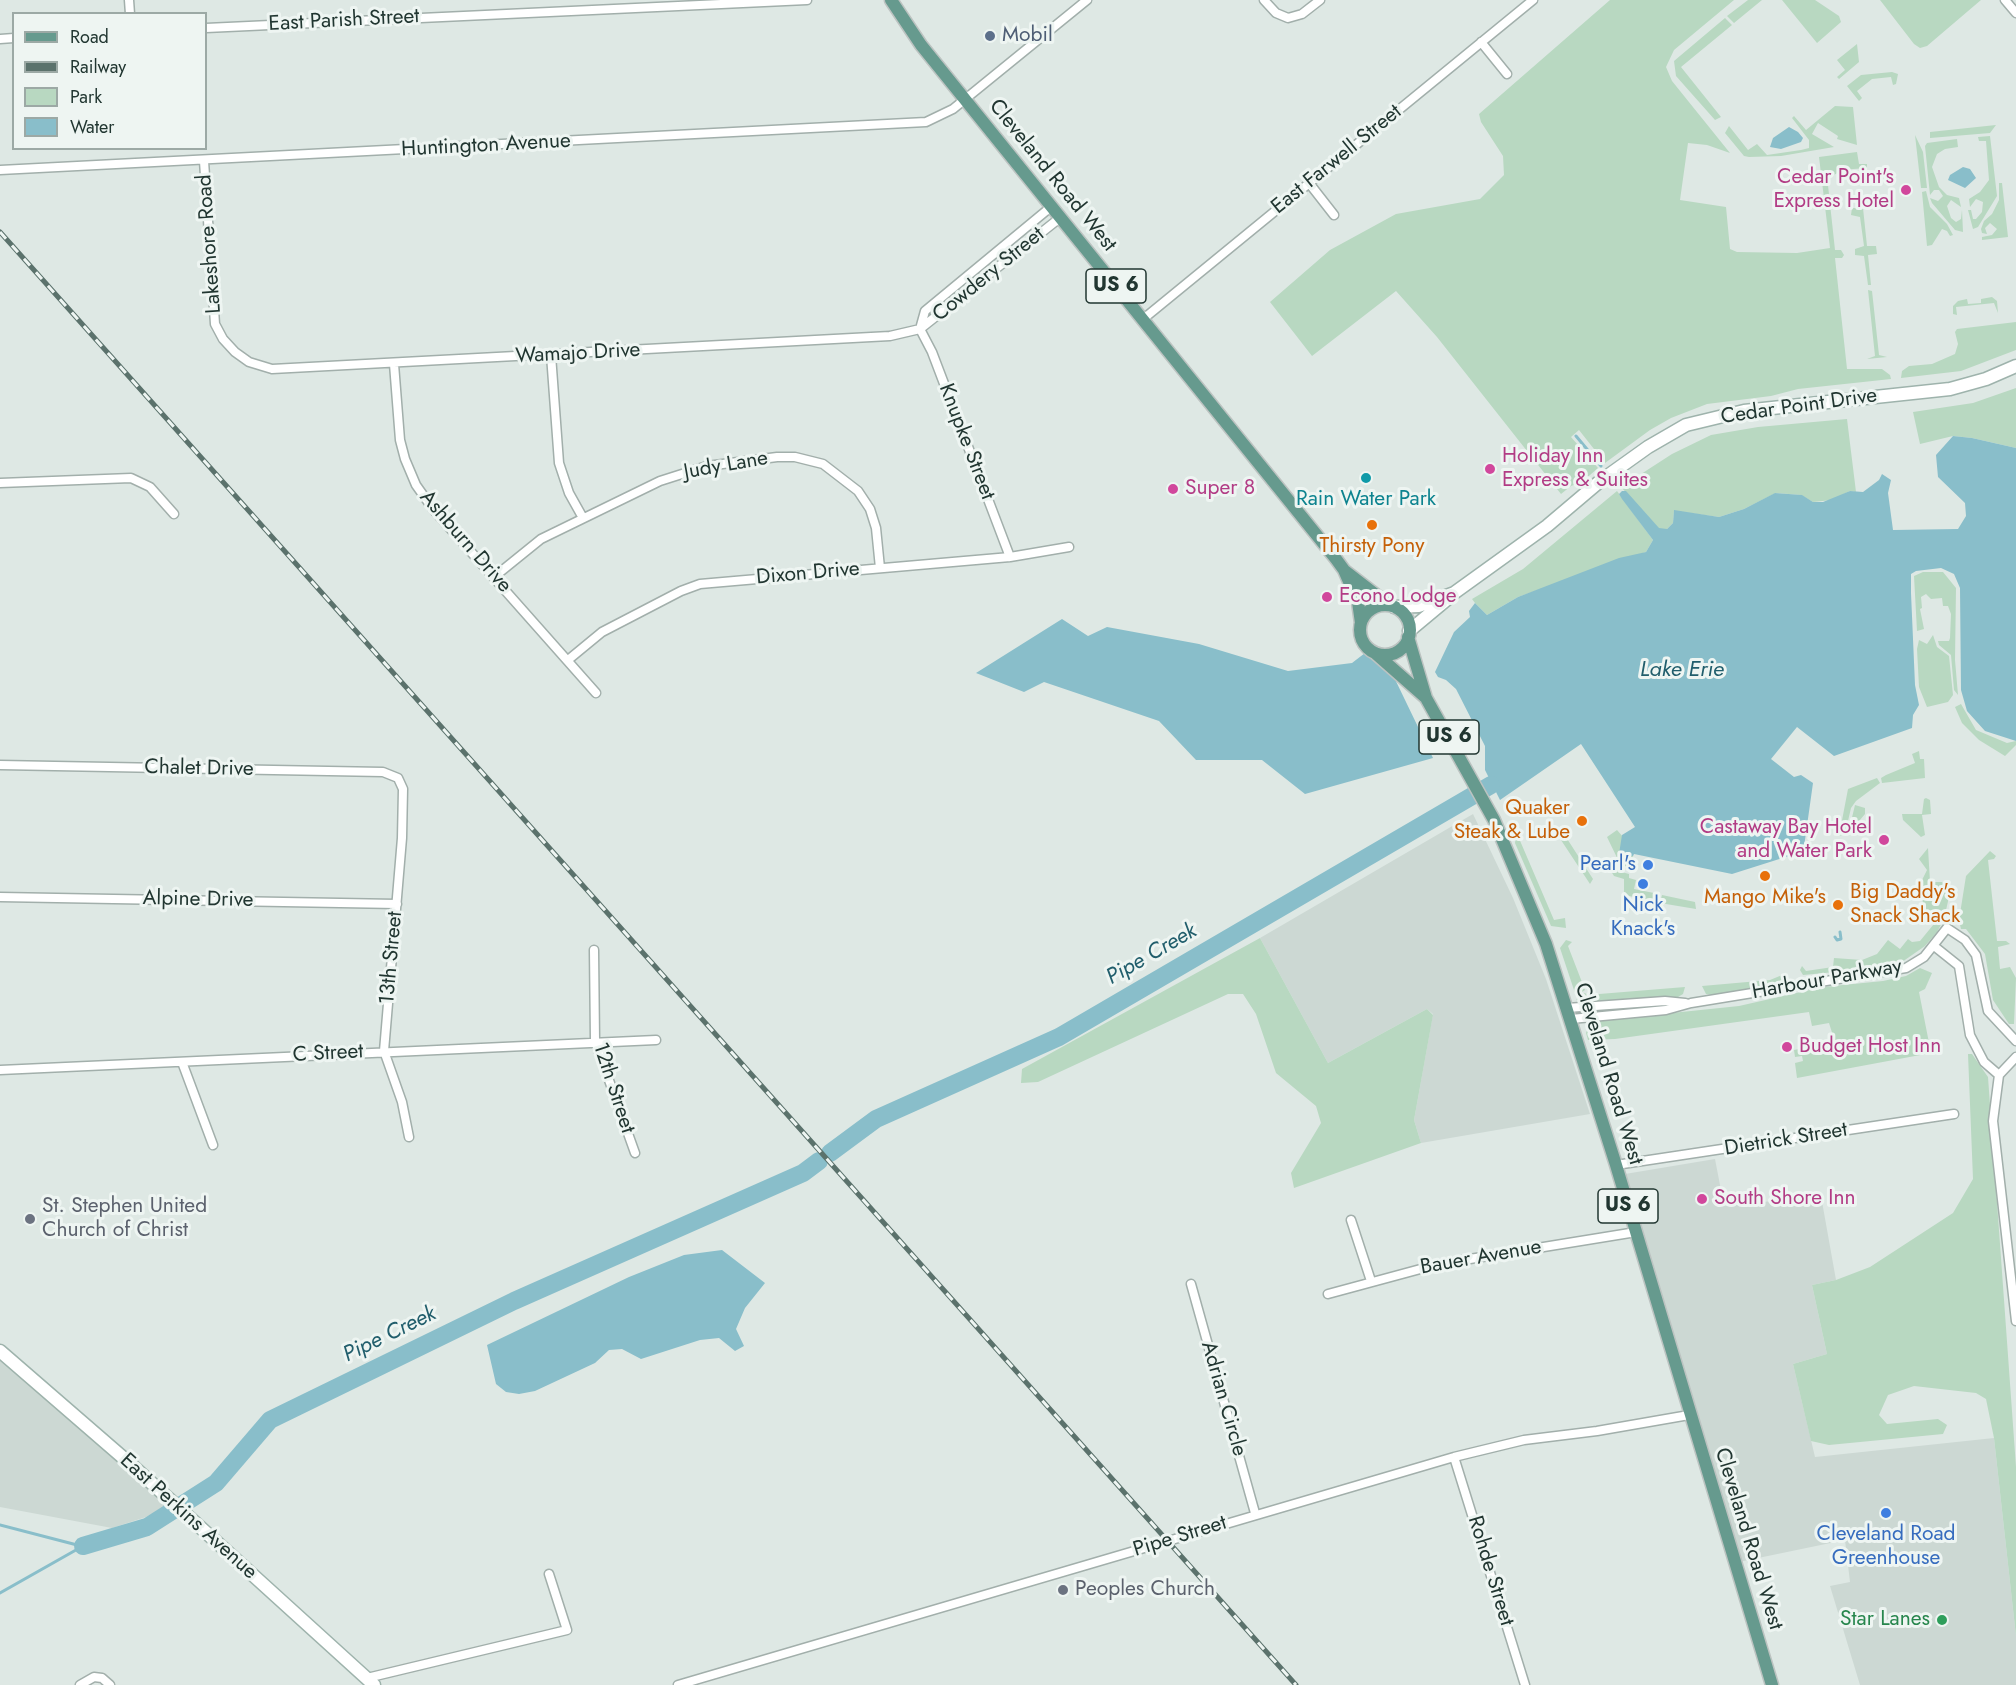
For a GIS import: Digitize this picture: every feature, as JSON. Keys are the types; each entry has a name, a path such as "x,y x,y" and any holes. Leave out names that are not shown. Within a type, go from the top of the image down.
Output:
{"main road":[{"name":"Cleveland Road West","path":"891,0 921,45 1142,320 1263,465 1344,570 1358,602 1361,623"},
{"name":"Cedar Point Drive","path":"1409,634 1454,592 1538,532 1609,475 1648,447 1686,425 1744,411 1950,389 1986,379 2016,366"},
{"name":"Cleveland Road West","path":"1344,570 1392,606"},
{"name":"Cedar Point Drive","path":"1392,606 1419,606 1454,592"},
{"path":"1392,606 1404,614 1409,634 1398,651 1386,654 1375,652 1362,640 1361,623 1371,609 1392,606"},
{"name":"Cleveland Road West","path":"1409,634 1426,698 1494,820 1546,944 1616,1165 1772,1685"},
{"name":"Cleveland Road West","path":"1375,652 1426,698"},
{"name":"East Perkins Avenue","path":"0,1352 200,1527 370,1682"}],"street":[{"name":"East Parish Street","path":"207,28 807,0"},
{"name":"Huntington Avenue","path":"0,170 907,124 938,118 965,99 1087,0"},
{"path":"1264,0 1276,13 1286,17 1300,15 1320,0"},
{"name":"East Farwell Street","path":"1142,320 1533,0"},
{"path":"2006,0 2016,13"},
{"path":"1481,42 1507,74"},
{"name":"Lakeshore Road","path":"204,161 213,314 223,339 239,355"},
{"path":"1309,183 1334,215"},
{"name":"Cowdery Street","path":"920,329 925,310 1052,206"},
{"name":"Cowdery Street","path":"920,329 1061,217"},
{"name":"Wamajo Drive","path":"239,355 255,365 272,369 551,356 890,336 920,329"},
{"name":"Knupke Street","path":"920,329 932,352 1010,557"},
{"path":"551,356 559,463 569,493 583,518"},
{"name":"Ashburn Drive","path":"394,364 400,440 412,477 434,509 597,693"},
{"name":"Judy Lane","path":"494,577 541,539 682,472 738,460 805,458 831,468 863,498 876,528 880,568"},
{"path":"0,483 131,477 150,487 174,514"},
{"name":"Dixon Drive","path":"568,660 608,629 695,585 1010,557 1069,547"},
{"name":"Chalet Drive","path":"0,765 383,772 396,777"},
{"name":"13th Street","path":"396,777 402,784 403,794 397,904 384,1051 404,1108 409,1137"},
{"name":"Alpine Drive","path":"0,897 397,904"},
{"name":"Harbour Parkway","path":"1569,1014 1666,1010 1691,1003 1906,968 1924,957 1947,928 1965,940 1976,955 1988,1011 2016,1041"},
{"path":"1934,946 1959,966 1970,1035 1984,1062 1999,1074"},
{"name":"12th Street","path":"594,950 595,1041 635,1153"},
{"name":"C Street","path":"0,1070 656,1040"},
{"path":"2016,1057 1999,1074 1993,1121 2016,1321"},
{"path":"182,1062 213,1145"},
{"name":"Dietrick Street","path":"1616,1165 1954,1113"},
{"path":"1351,1220 1371,1281"},
{"name":"Bauer Avenue","path":"1328,1294 1439,1264 1636,1232"},
{"name":"Adrian Circle","path":"1191,1284 1255,1514"},
{"name":"Pipe Street","path":"678,1685 1454,1457 1524,1440 1597,1431 1689,1414"},
{"name":"Rohde Street","path":"1454,1457 1525,1685"},
{"path":"370,1682 567,1630 549,1574"},
{"path":"80,1685 94,1677 102,1678 110,1685"}],"shaded area":[{"path":"1473,814 1513,898 1546,979 1590,1114 1421,1143 1414,1120 1433,1014 1427,1009 1328,1063 1260,938"},
{"path":"1715,1159 1724,1206 1821,1196 1836,1280 1812,1285 1827,1354 1793,1364 1815,1457 1994,1438 2016,1636 2016,1685 1860,1685 1830,1586 1850,1582 1845,1540 1734,1563 1613,1176"},
{"path":"0,1357 168,1506 146,1517 112,1528 0,1507"}],"green space":[{"path":"1610,0 1734,0 1674,50 1666,67 1672,81 1730,153 1707,145 1688,143 1680,200 1726,207 1730,249 1737,252 1797,253 1830,248 1819,157 1857,152 1859,164 1867,164 1867,168 1840,170 1836,174 1827,176 1835,250 1841,250 1844,255 1842,258 1835,258 1847,369 1882,369 1890,375 1891,379 1798,389 1771,396 1707,404 1671,418 1650,430 1605,463 1579,430 1571,437 1598,468 1582,482 1571,486 1561,494 1437,337 1396,291 1312,356 1270,302 1330,250 1396,214 1480,199 1504,175 1503,156 1481,122 1479,114"},
{"path":"1748,0 1762,0 1734,23 1727,16"},
{"path":"1782,0 1815,0 1839,16 1841,22 1817,43"},
{"path":"1880,0 1981,0 1927,46 1920,48 1914,44"},
{"path":"1725,18 1732,25 1681,67 1721,117 1715,120 1676,76 1674,61"},
{"path":"1857,44 1859,62 1839,79 1837,77 1845,70 1837,60"},
{"path":"1892,72 1898,74 1896,84 1893,85 1891,77 1872,79 1857,91 1862,98 1859,101 1847,86 1861,75"},
{"path":"1835,106 1853,107 1857,145 1837,139 1838,136 1818,123 1812,134 1834,147 1781,156 1749,157 1744,156 1725,133 1729,126 1748,150 1757,144 1767,155 1801,150 1809,148 1809,140 1792,118 1794,116 1806,130"},
{"path":"1996,125 1990,133 1930,138 1930,132"},
{"path":"1915,135 1923,152 1927,188 1921,188"},
{"path":"1990,136 1997,196 1978,227 1973,229 1968,210 1971,210 1973,219 1976,219 1982,212 1983,202 1976,199 1970,207 1969,199 1980,192 1989,180 1986,141 1979,141 1978,137"},
{"path":"1957,139 1958,147 1945,149 1937,154 1932,167 1939,187 1947,195 1959,198 1961,207 1951,200 1947,206 1951,218 1956,222 1961,219 1962,210 1963,232 1955,230 1932,203 1930,198 1938,201 1943,196 1939,190 1934,190 1930,195 1925,146 1927,143"},
{"path":"1999,183 2002,183 2008,237 1982,240 1982,237 1992,235 1997,229 1990,223 1985,228 1987,234 1982,233 1981,229 1999,200"},
{"path":"1926,191 1930,207 1947,224 1953,235 1950,236 1942,229 1932,245 1927,246 1922,192"},
{"path":"1852,208 1863,208 1867,246 1876,246 1877,254 1868,255 1871,285 1868,285 1864,256 1855,255 1855,249 1864,246 1860,217 1851,215"},
{"path":"1868,290 1872,291 1879,355 1887,357 1867,359 1875,356"},
{"path":"1992,297 1997,301 1998,313 1994,303 1956,307 1957,315 1953,314 1953,306 1958,301 1967,299 1968,304 1981,303 1981,299"},
{"path":"2016,322 2016,350 1961,371 1901,378 1902,371 1909,366 1932,364 1955,354 1958,344 1955,332 1957,329"},
{"path":"2016,388 2016,448 1953,436 1920,444 1913,412 1973,403"},
{"path":"1847,419 1856,492 1850,491 1832,500 1813,502 1801,495 1776,493 1744,509 1719,517 1674,511 1673,523 1667,529 1659,529 1621,487 1672,454 1711,435 1758,427"},
{"path":"1617,491 1653,540 1646,552 1518,597 1487,615 1475,603 1472,599 1523,569"},
{"path":"1923,572 1943,572 1956,588 1955,660 1958,695 1954,690 1951,655 1939,645 1938,641 1949,641 1950,638 1951,614 1948,606 1943,606 1942,598 1931,599 1926,594 1921,597 1922,608 1920,609 1924,629 1917,631 1914,576"},
{"path":"1933,635 1937,647 1949,656 1953,695 1948,702 1927,707 1919,687 1917,649 1919,640 1927,644"},
{"path":"1961,704 1976,730 2007,743 2016,741 2016,745 2005,756 1979,740 1962,723 1955,707"},
{"path":"1919,751 1920,759 1924,759 1925,778 1882,783 1881,778 1915,763 1912,754"},
{"path":"1877,778 1880,783 1856,801 1851,808 1845,834 1839,836 1848,789"},
{"path":"1926,798 1930,800 1931,814 1922,815 1925,835 1921,837 1903,820 1902,814 1922,814"},
{"path":"1855,805 1865,808 1865,814 1848,834"},
{"path":"1617,830 1624,838 1620,854 1633,856 1630,869 1622,868 1607,837"},
{"path":"1564,834 1593,879 1590,884 1559,837"},
{"path":"1516,836 1518,836 1554,920 1565,918 1566,928 1551,926 1515,843"},
{"path":"1928,848 1930,882 1942,882 1948,889 1949,897 1944,919 1925,946 1902,962 1888,967 1803,975 1800,970 1802,966 1806,971 1833,967 1834,958 1862,960 1877,954 1888,940 1900,949 1908,939 1912,942 1920,941 1938,919 1937,912 1923,910 1922,880 1927,870 1919,859"},
{"path":"1990,851 1996,856 1988,860 1997,941 2006,941 2010,944 1998,947 2000,969 2010,967 2016,978 2014,1024 2009,1024 1993,1000 1985,954 1966,929 1961,929 1959,920 1966,876"},
{"path":"1615,862 1618,871 1629,874 1629,878 1636,880 1634,889 1659,894 1658,902 1624,895 1624,879 1614,876 1609,868"},
{"path":"1662,895 1695,902 1696,909 1660,903"},
{"path":"1260,938 1328,1063 1427,1009 1433,1015 1414,1120 1421,1143 1294,1188 1291,1173 1321,1123 1316,1106 1276,1073 1256,1014 1243,994 1228,994 1038,1082 1021,1083 1022,1069"},
{"path":"1566,940 1572,942 1568,946 1585,990 1576,996 1560,948"},
{"path":"1920,968 1932,973 1925,989 1919,992 1931,1053 1797,1078 1795,1063 1803,1061 1802,1056 1795,1057 1794,1050 1835,1042 1829,1023 1812,1026 1809,1012 1615,1039 1588,1040 1586,1033 1590,1024 1595,1021 1739,1006 1823,987 1883,981 1906,976"},
{"path":"1787,973 1786,980 1778,986 1717,996 1706,994 1702,986 1770,980"},
{"path":"1685,987 1683,994 1678,997 1587,1002 1576,1000 1585,993 1587,995"},
{"path":"1968,1054 1972,1054 1988,1077 2016,1467 2016,1636 1994,1438 1986,1399 1976,1393 1914,1386 1888,1395 1879,1415 1887,1424 1938,1419 1947,1425 1943,1434 1829,1445 1811,1441 1793,1364 1827,1354 1812,1285 1836,1280 1870,1267 1953,1213 1973,1179"}],"water":[{"path":"1789,127 1803,138 1801,142 1781,149 1770,147 1773,138"},
{"path":"1963,167 1970,169 1976,178 1965,188 1948,180 1950,175"},
{"name":"Lake Erie","path":"1953,436 2016,448 2016,741 1985,731 1967,711 1961,690 1960,588 1954,574 1941,568 1916,571 1911,574 1915,685 1919,705 1913,715 1912,728 1834,756 1797,727 1771,759 1794,777 1801,775 1813,783 1804,847 1791,851 1792,855 1732,874 1634,854 1633,856 1619,854 1622,835 1635,827 1581,744 1500,800 1485,770 1485,746 1456,689 1446,680 1438,677 1435,672 1454,632 1470,617 1469,611 1475,603 1487,615 1518,597 1619,558 1646,552 1653,540 1622,499 1619,494 1622,491 1626,491 1659,528 1667,529 1673,523 1674,510 1719,517 1744,509 1775,493 1802,495 1813,502 1823,502 1850,491 1863,492 1879,480 1882,474 1891,480 1888,493 1893,530 1958,529 1966,516 1965,503 1938,477 1936,455"},
{"path":"1062,619 1088,636 1107,627 1199,644 1288,671 1352,663 1365,653 1392,673 1433,758 1305,794 1262,760 1196,760 1159,721 1044,682 1024,692 976,673"},
{"path":"722,1250 765,1283 745,1308 736,1329 744,1346 735,1351 719,1338 700,1340 641,1359 622,1349 609,1350 595,1363 535,1391 519,1394 506,1392 496,1384 487,1345 629,1277 684,1255"}],"waterway":[{"path":"1576,436 1601,466"},
{"name":"Pipe Creek","path":"830,1153 876,1119 1059,1037 1491,785"},
{"path":"1835,937 1837,940 1841,939 1840,932"},
{"name":"Pipe Creek","path":"83,1546 147,1527 216,1483 270,1420 514,1301 803,1173 819,1161"},
{"name":"Pipe Creek","path":"0,1525 81,1546"},
{"path":"0,1593 83,1546"}],"railway":[{"path":"0,232 1296,1685"}],"place":[{"name":"Mobil","path":"990,36"},
{"name":"Cedar Point's Express Hotel","path":"1906,190"},
{"name":"Holiday Inn Express & Suites","path":"1490,469"},
{"name":"Rain Water Park","path":"1366,478"},
{"name":"Super 8","path":"1173,489"},
{"name":"Thirsty Pony","path":"1372,525"},
{"name":"Econo Lodge","path":"1327,597"},
{"name":"Quaker Steak & Lube","path":"1582,821"},
{"name":"Castaway Bay Hotel and Water Park","path":"1884,840"},
{"name":"Pearl's","path":"1648,865"},
{"name":"Mango Mike's","path":"1765,876"},
{"name":"Nick Knack's","path":"1643,884"},
{"name":"Big Daddy's Snack Shack","path":"1838,905"},
{"name":"Budget Host Inn","path":"1787,1047"},
{"name":"South Shore Inn","path":"1702,1199"},
{"name":"St. Stephen United Church of Christ","path":"30,1219"},
{"name":"Cleveland Road Greenhouse","path":"1886,1513"},
{"name":"Peoples Church","path":"1063,1590"},
{"name":"Star Lanes","path":"1942,1620"}]}
